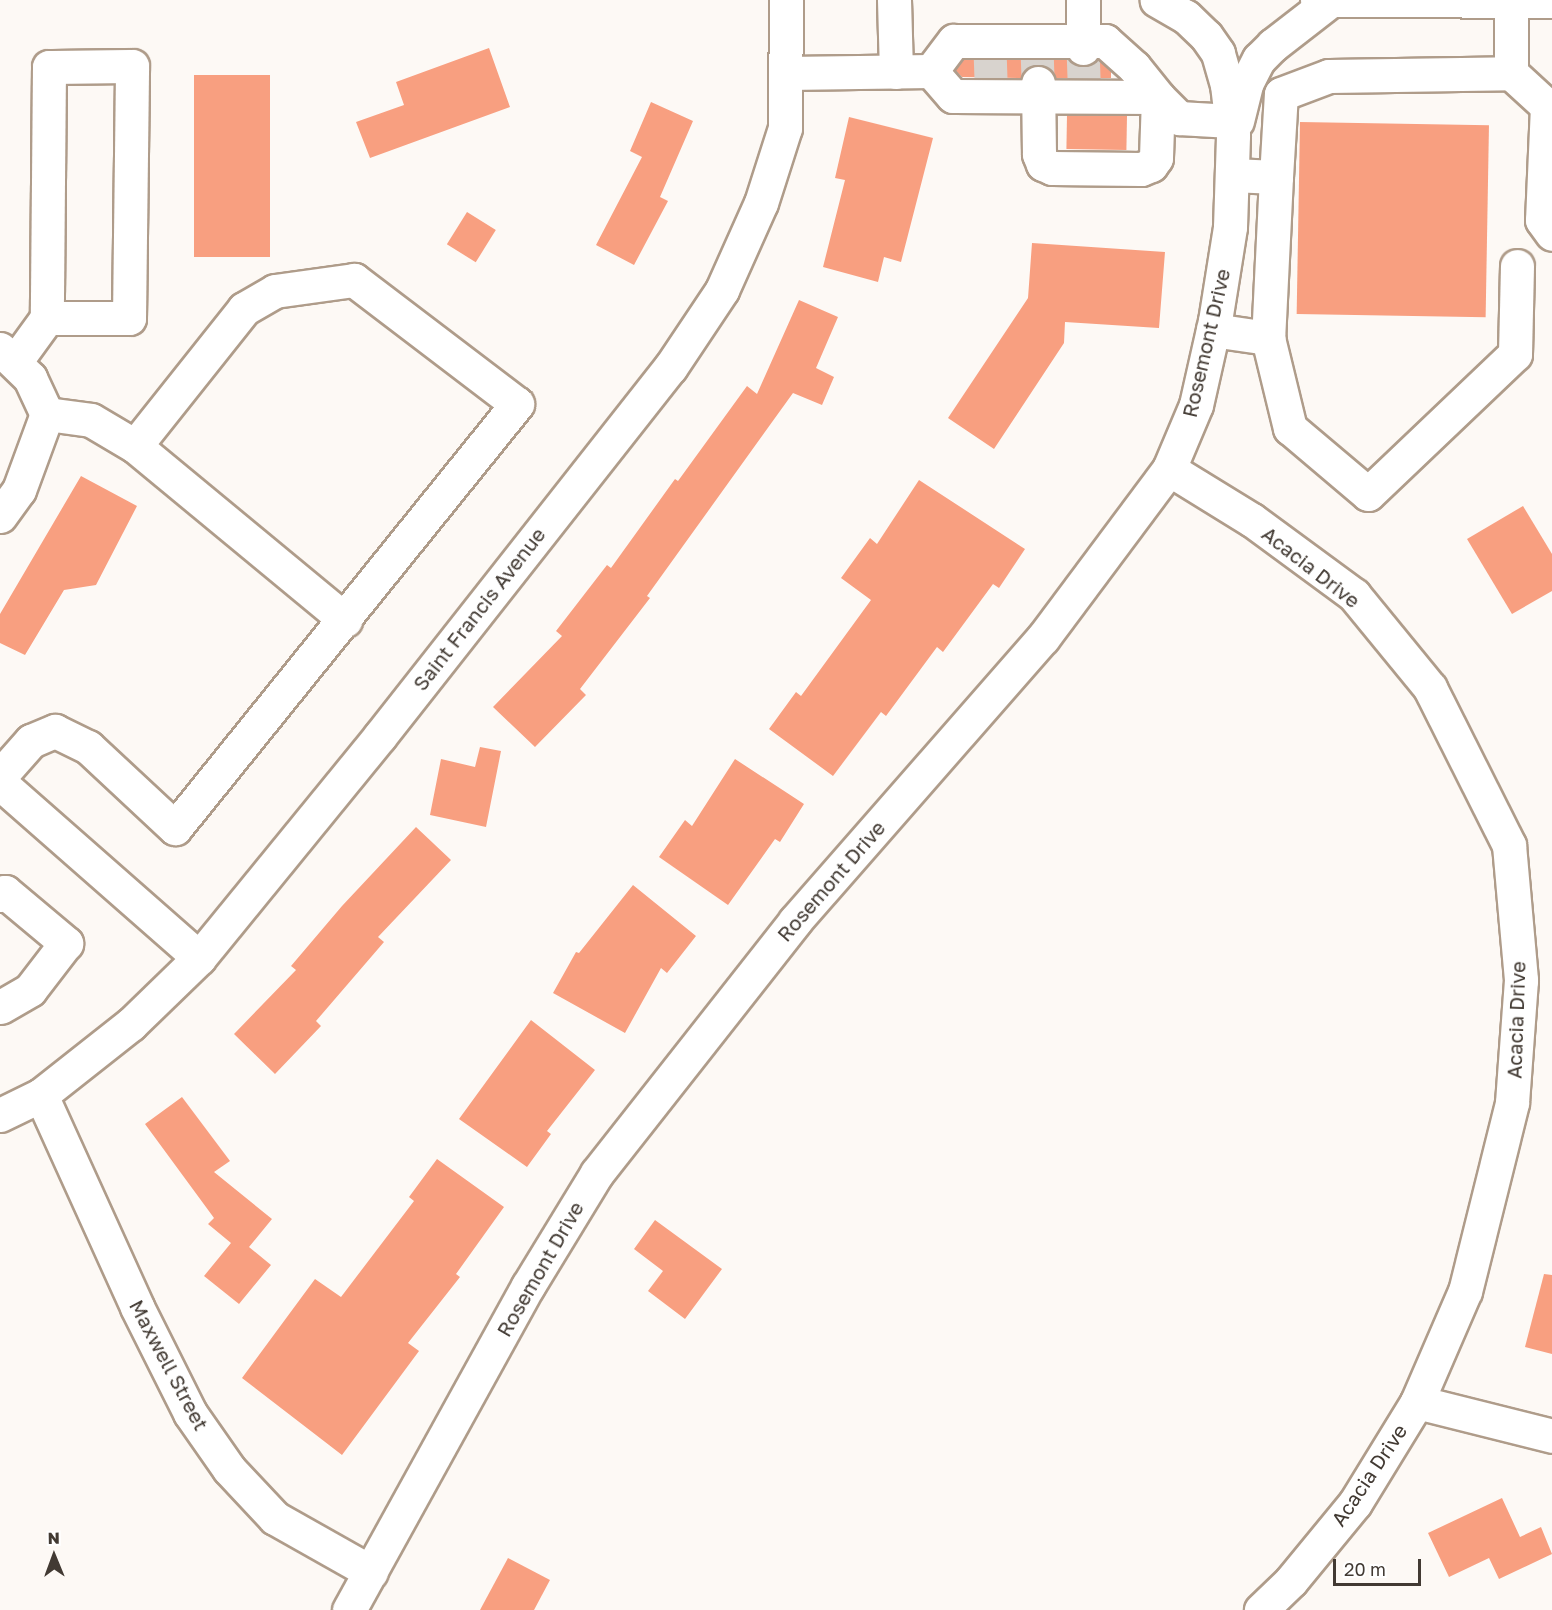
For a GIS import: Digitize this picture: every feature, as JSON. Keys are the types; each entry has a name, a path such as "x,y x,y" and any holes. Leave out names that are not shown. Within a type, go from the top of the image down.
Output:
{"street":[{"name":"Saint Francis Avenue","path":"0,1115 41,1095 131,1024 199,958 380,736 670,368 722,290 761,203 785,128 786,0"},
{"path":"894,0 896,72"},
{"path":"1083,0 1083,44"},
{"name":"Rosemont Drive","path":"349,1610 528,1286 597,1173 795,921 1043,639 1169,469 1196,405 1213,330 1230,227 1232,128 1227,85 1218,53 1206,36 1186,17 1156,0"},
{"path":"1317,0 1552,1"},
{"name":"Rosemont Drive","path":"1232,128 1246,84 1259,59 1272,45 1331,0"},
{"path":"1511,1 1511,73"},
{"path":"931,71 954,41 990,45 1083,44 1105,41 1134,67 1158,98 1179,118 1232,128"},
{"path":"0,516 19,490 47,414 30,378 8,355 47,318 129,318 132,66 49,67 47,318"},
{"path":"787,72 931,71"},
{"path":"931,71 953,96 991,90 1084,90 1158,98"},
{"path":"1517,266 1515,354 1368,494 1290,428 1268,338 1281,94 1329,76 1511,73 1550,106 1542,220 1552,234"},
{"path":"1038,90 1039,154 1043,164 1052,168 1141,169 1151,165 1156,158 1158,98"},
{"path":"1232,175 1276,177"},
{"path":"0,776 31,741 55,731 88,747 175,828 517,404 354,280 275,291 244,309 135,446"},
{"path":"1213,330 1268,338"},
{"path":"47,414 91,420 135,446 345,620"},
{"name":"Acacia Drive","path":"1169,469 1252,520 1354,595 1430,688 1509,845 1521,980 1512,1103 1465,1291 1417,1402 1355,1503 1291,1581 1261,1610"},
{"path":"0,783 199,958"},
{"path":"0,895 6,891 66,943 30,990 0,1007"},
{"name":"Maxwell Street","path":"41,1095 137,1307 190,1413 229,1469 275,1518 372,1572"},
{"path":"1417,1402 1552,1436"}],"building":[{"path":"489,48 510,107 370,158 356,122 404,105 396,82"},
{"path":"963,60 1069,60 1082,67 1098,60 1111,71 1111,78 1055,78 1048,67 1038,64 1028,67 1021,78 962,77 955,70"},
{"path":"194,75 270,75 270,257 194,257"},
{"path":"651,102 693,121 660,197 668,201 634,265 596,245 642,157 630,151"},
{"path":"1067,115 1127,116 1126,150 1066,149"},
{"path":"849,117 933,138 901,262 884,257 878,282 823,267 845,180 835,178"},
{"path":"1300,122 1489,125 1486,317 1297,314"},
{"path":"467,212 496,230 476,262 447,244"},
{"path":"1032,243 1165,252 1159,328 1065,322 1064,343 994,449 948,418 1028,298"},
{"path":"799,300 838,317 816,368 834,377 822,405 793,393 647,596 650,598 580,689 586,695 535,747 493,707 562,636 556,631 607,565 611,568 675,479 678,481 747,386 757,394"},
{"path":"81,476 137,506 96,585 64,590 25,655 0,643 0,614"},
{"path":"919,480 1025,549 999,588 993,584 943,652 937,647 886,716 881,712 833,776 769,729 796,692 801,696 871,600 841,578 870,538 877,544"},
{"path":"1523,506 1552,554 1552,591 1512,614 1467,539"},
{"path":"480,747 501,751 486,827 430,815 441,759 475,767"},
{"path":"735,759 804,804 780,842 775,839 728,905 659,857 685,820 692,826"},
{"path":"416,827 451,860 378,937 384,942 316,1021 321,1026 275,1074 234,1034 296,970 291,966 342,906"},
{"path":"633,885 696,936 667,973 661,968 625,1033 553,993 576,952 579,953"},
{"path":"531,1020 595,1070 547,1131 551,1134 527,1167 459,1119"},
{"path":"182,1097 230,1161 214,1172 272,1219 249,1247 271,1265 239,1304 204,1276 231,1243 208,1224 214,1218 145,1124"},
{"path":"437,1159 504,1207 456,1274 460,1277 408,1343 419,1351 342,1455 242,1378 315,1279 341,1297 414,1201 409,1197"},
{"path":"655,1220 722,1269 685,1319 648,1291 663,1271 634,1249"},
{"path":"1544,1274 1552,1275 1552,1354 1525,1347"},
{"path":"1502,1498 1520,1537 1541,1527 1552,1554 1499,1579 1489,1558 1449,1577 1428,1533"},
{"path":"508,1558 550,1580 534,1610 480,1610"}],"tunnel":[{"path":"1083,48 1084,83"},
{"path":"1037,49 1038,83"},
{"path":"990,50 991,84"}]}
